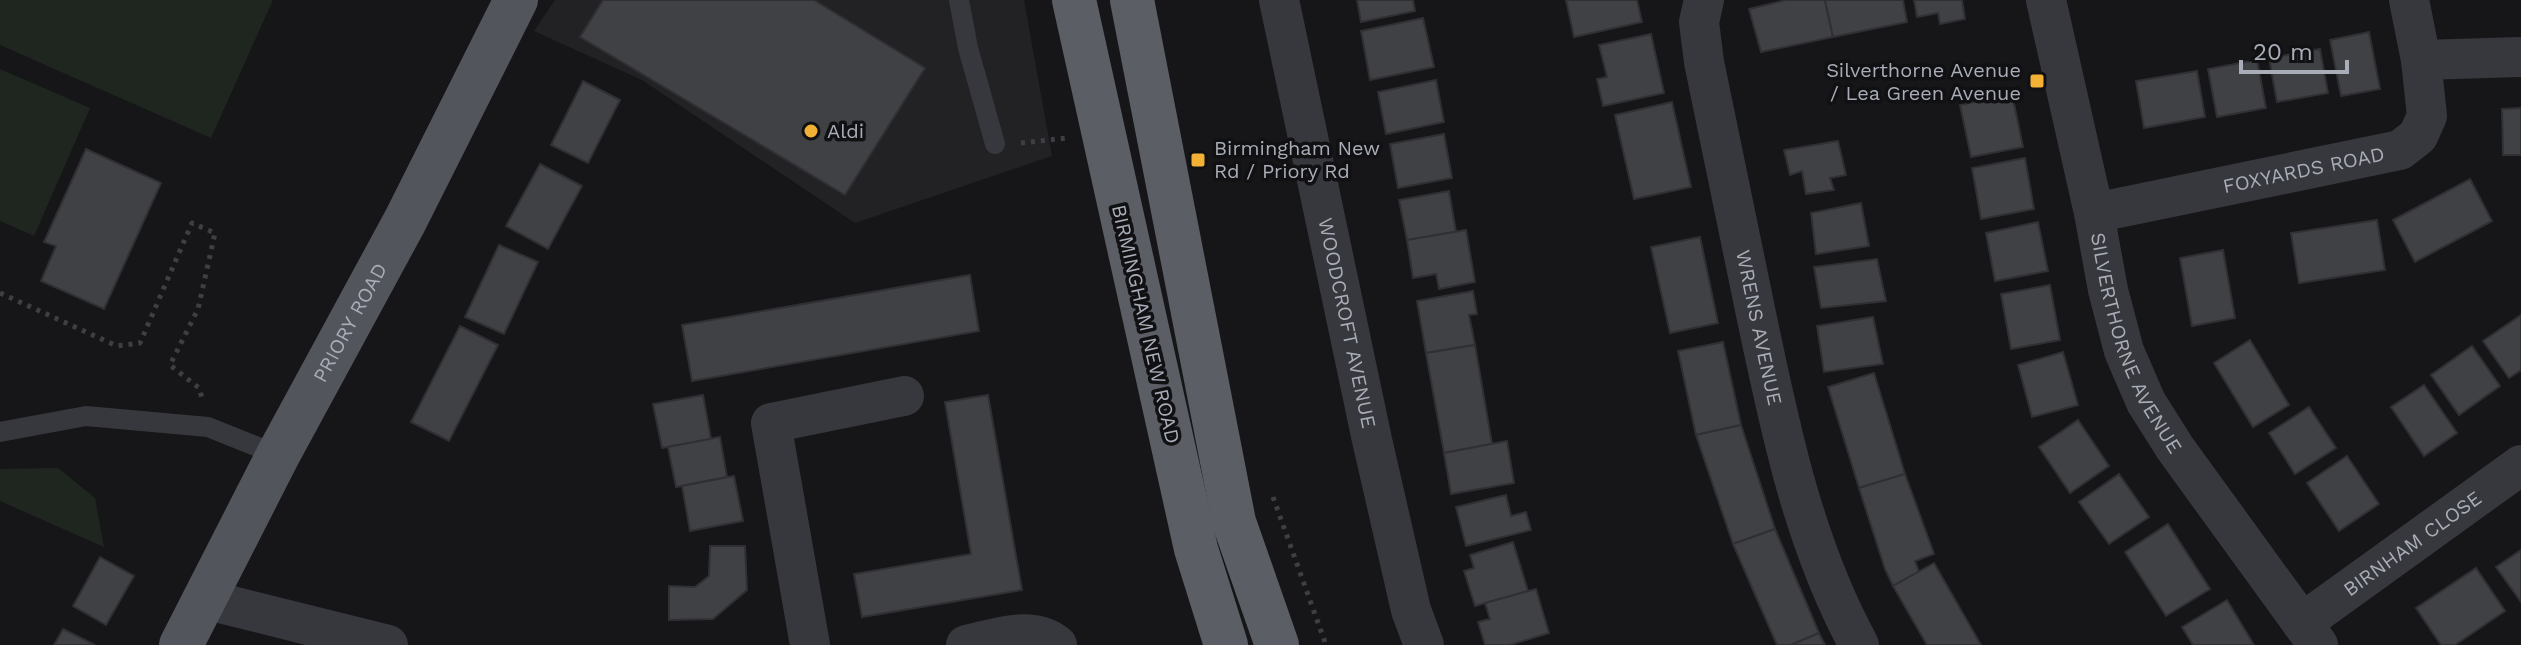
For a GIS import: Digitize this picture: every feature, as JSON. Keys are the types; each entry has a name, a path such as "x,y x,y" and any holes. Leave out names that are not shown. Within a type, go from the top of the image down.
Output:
{"highway":[{"name":"BIRMINGHAM NEW ROAD","path":"1074,0 1196,549 1226,645"},
{"path":"1132,0 1234,522 1277,645"}],"main road":[{"name":"PRIORY ROAD","path":"181,645 278,455 405,221 516,0"}],"street":[{"name":"WOODCROFT AVENUE","path":"1279,0 1372,440 1411,610 1424,645"},
{"name":"WRENS AVENUE","path":"1704,0 1699,22 1704,62 1780,430 1803,515 1837,604 1859,645"},
{"name":"SILVERTHORNE AVENUE","path":"2046,0 2124,351 2146,402 2175,448 2310,634"},
{"name":"FOXYARDS ROAD","path":"2094,213 2400,150 2418,136 2427,116 2421,60 2409,0"},
{"path":"2421,60 2521,57"},
{"path":"810,645 771,423 904,396"},
{"name":"BIRNHAM CLOSE","path":"2310,634 2521,465"},
{"path":"204,599 388,645"},
{"path":"966,645 1024,633 1057,645"}],"lane":[{"path":"959,0 968,48 995,144"},
{"path":"0,432 86,416 208,427 278,455"}],"path":[{"path":"1036,143 1053,140"},
{"path":"0,293 117,346 140,343 192,223 215,233 198,309 170,365 199,388 208,427"}],"shaded area":[{"path":"0,0 273,0 211,138 0,45"},
{"path":"555,0 1024,0 1052,156 855,223 642,80 534,31"},
{"path":"0,69 90,108 34,236 0,221"},
{"path":"58,468 95,498 104,547 0,501 0,469"}],"building":[{"name":"Aldi","path":"603,0 814,0 925,68 845,195 580,37"},
{"path":"1357,0 1413,0 1415,11 1361,22"},
{"path":"1566,0 1637,0 1642,22 1574,37"},
{"path":"1786,0 1825,0 1833,37 1761,52 1749,9"},
{"path":"1825,0 1903,0 1907,22 1833,37"},
{"path":"1914,0 1962,0 1965,19 1940,24 1938,13 1917,17"},
{"path":"1423,18 1434,67 1370,80 1361,31"},
{"path":"2369,32 2380,89 2341,96 2330,40"},
{"path":"1651,34 1664,93 1603,106 1597,79 1607,77 1599,45"},
{"path":"2320,49 2328,93 2277,102 2269,58"},
{"path":"2257,60 2266,108 2217,117 2208,69"},
{"path":"2197,71 2205,117 2144,128 2136,81"},
{"path":"1436,80 1444,122 1386,134 1378,92"},
{"path":"583,81 620,100 588,163 551,145"},
{"path":"2012,94 2023,147 1971,157 1960,105"},
{"path":"1672,102 1691,187 1634,199 1615,115"},
{"path":"2521,108 2521,155 2503,155 2502,109"},
{"path":"1444,134 1452,178 1398,188 1390,144"},
{"path":"1838,141 1846,175 1830,178 1834,190 1806,194 1802,171 1790,175 1784,150"},
{"path":"86,149 161,183 104,309 41,281 56,246 44,242"},
{"path":"2025,158 2034,209 1981,219 1972,168"},
{"path":"540,164 582,186 548,249 506,226"},
{"path":"2470,179 2492,221 2415,262 2393,220"},
{"path":"1449,191 1456,232 1407,240 1399,200"},
{"path":"1861,203 1869,246 1816,254 1811,213"},
{"path":"2377,220 2385,270 2299,283 2291,233"},
{"path":"2038,222 2048,271 1995,281 1986,233"},
{"path":"1466,230 1475,282 1439,289 1436,274 1413,278 1407,240"},
{"path":"1700,237 1718,323 1670,333 1651,247"},
{"path":"499,245 538,262 504,334 465,317"},
{"path":"2223,250 2235,318 2192,326 2180,258"},
{"path":"1877,259 1886,301 1821,308 1814,267"},
{"path":"970,275 979,331 692,381 682,325"},
{"path":"2050,285 2060,340 2011,349 2001,294"},
{"path":"1473,291 1477,314 1469,315 1475,345 1426,353 1417,301"},
{"path":"2521,315 2521,370 2509,378 2483,341"},
{"path":"1873,317 1883,364 1824,372 1817,326"},
{"path":"460,326 498,345 449,441 411,422"},
{"path":"2250,340 2289,405 2253,427 2214,363"},
{"path":"1723,342 1741,425 1696,435 1678,351"},
{"path":"1475,345 1492,444 1444,453 1426,353"},
{"path":"2472,346 2500,386 2459,415 2431,375"},
{"path":"2063,352 2078,405 2032,417 2018,365"},
{"path":"1874,373 1905,474 1859,488 1828,387"},
{"path":"2424,385 2457,433 2424,456 2391,407"},
{"path":"703,395 711,439 662,448 653,404"},
{"path":"988,395 1022,590 862,617 854,574 971,554 945,402"},
{"path":"2309,407 2336,448 2295,474 2269,433"},
{"path":"2078,420 2109,466 2070,493 2039,447"},
{"path":"1741,425 1775,529 1733,544 1696,435"},
{"path":"720,437 727,477 676,487 668,447"},
{"path":"1507,441 1514,483 1451,494 1444,453"},
{"path":"2347,456 2379,504 2339,531 2307,483"},
{"path":"1905,474 1934,554 1915,561 1919,572 1893,586 1859,488"},
{"path":"2119,474 2149,517 2109,544 2079,502"},
{"path":"734,476 743,521 690,531 682,486"},
{"path":"1506,495 1511,516 1526,512 1531,530 1466,546 1456,507"},
{"path":"2168,524 2210,589 2166,616 2125,552"},
{"path":"1775,529 1819,633 1791,645 1777,645 1733,544"},
{"path":"1513,542 1528,591 1475,606 1464,571 1474,568 1470,555"},
{"path":"710,546 745,546 747,590 713,619 669,620 669,586 695,587 709,576"},
{"path":"2521,550 2521,602 2496,567"},
{"path":"100,557 134,576 106,625 73,606"},
{"path":"1934,563 1981,645 1927,645 1893,586"},
{"path":"2476,568 2505,611 2455,645 2441,645 2416,608"},
{"path":"1536,589 1549,633 1510,645 1485,645 1478,622 1490,619 1485,603"},
{"path":"2227,600 2254,645 2193,645 2182,627"},
{"path":"63,629 95,645 54,645"},
{"path":"1819,633 1825,645 1791,645"}],"place":[{"name":"Silverthorne Avenue / Lea Green Avenue","path":"2037,81"},
{"name":"Aldi","path":"811,131"},
{"name":"Birmingham New Rd / Priory Rd","path":"1198,160"}]}
